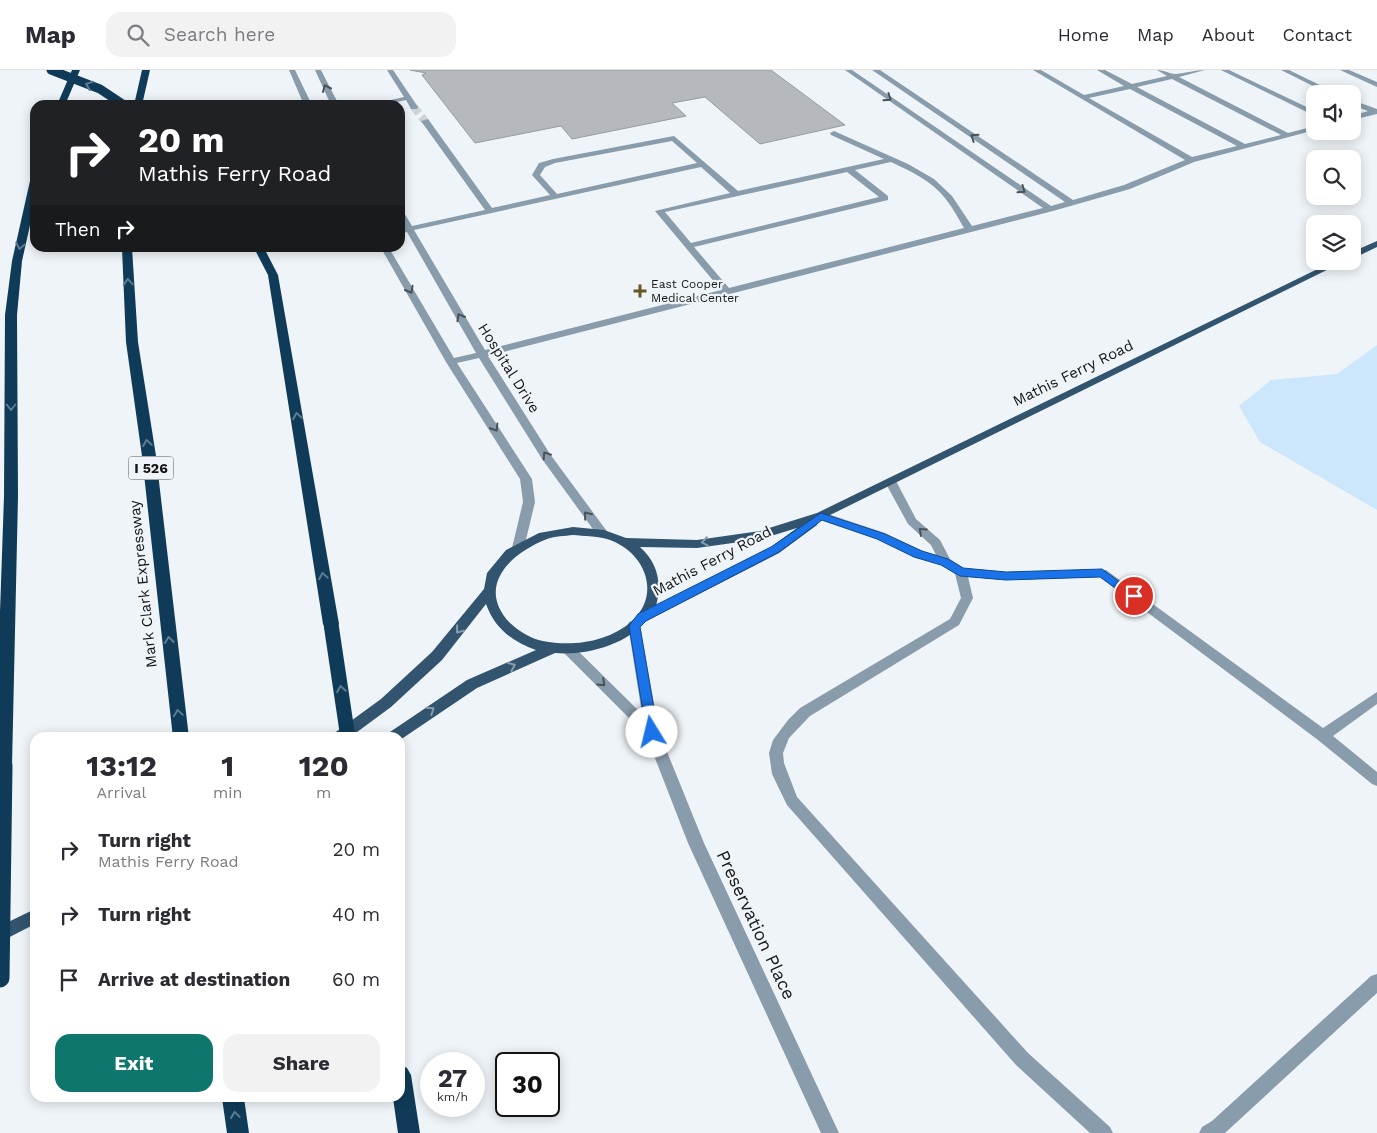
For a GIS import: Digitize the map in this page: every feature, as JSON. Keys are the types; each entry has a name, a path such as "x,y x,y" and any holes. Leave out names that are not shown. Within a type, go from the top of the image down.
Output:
{"highway":[{"path":"51,70 100,89 116,100"},
{"path":"63,100 76,70"},
{"path":"139,100 146,70"},
{"path":"0,978 3,766 11,496 10,315 17,261 30,203"},
{"name":"Mark Clark Expressway","path":"127,252 132,342 149,456 174,688 181,732"},
{"path":"261,252 273,275 347,732"},
{"path":"234,1102 238,1133"},
{"path":"404,1102 409,1133"}],"main road":[{"path":"1361,252 1377,244"},
{"name":"Mathis Ferry Road","path":"626,542 697,544 761,535 821,516 1323,270"},
{"name":"Mathis Ferry Road","path":"638,622 775,550 821,516"},
{"path":"573,531 602,533 626,542 644,557 654,576 653,597 638,622 615,638 592,646 567,649 532,644 514,635 500,623 491,608 489,592 493,575 503,560 518,548 544,536 573,531"},
{"path":"346,732 386,704 437,656 489,592"},
{"path":"401,732 472,684 553,648"},
{"path":"0,934 30,919"}],"street":[{"path":"292,70 306,100"},
{"path":"318,70 333,100"},
{"path":"390,70 414,107"},
{"path":"850,71 864,70"},
{"path":"875,70 1072,203"},
{"path":"1036,70 1191,160"},
{"path":"1100,70 1243,146"},
{"path":"1160,70 1287,135"},
{"path":"1084,98 1202,70"},
{"path":"1224,70 1306,110"},
{"path":"1284,70 1316,85"},
{"path":"1344,70 1377,85"},
{"path":"850,71 1050,209"},
{"path":"398,100 408,98"},
{"path":"1361,106 1376,112"},
{"path":"1361,116 1376,112"},
{"path":"425,121 489,210"},
{"path":"451,362 1050,209 1127,187 1191,160 1306,130"},
{"path":"834,133 940,188 954,203 970,230"},
{"path":"554,196 536,175 542,166 553,161 674,138 736,194"},
{"path":"727,291 659,211 889,160"},
{"path":"405,230 703,164"},
{"path":"689,246 885,198 849,169"},
{"name":"Hospital Drive","path":"405,230 572,496 602,533"},
{"path":"387,252 451,362 526,479 529,502 518,548"},
{"path":"891,482 912,521 936,543 944,562"},
{"path":"821,516 881,536 918,554 944,562 960,572 1006,576 1102,573 1322,736 1377,780"},
{"path":"960,572 967,598 955,622 805,712 785,730 776,749 777,770 792,801 1022,1059 1104,1133"},
{"name":"Preservation Place","path":"638,622 652,732 696,844 830,1133"},
{"name":"Preservation Place","path":"567,649 652,732"},
{"path":"1322,736 1377,697"},
{"path":"1208,1133 1218,1127 1377,982"}],"shaded area":[{"path":"1377,345 1377,510 1260,442 1239,406 1271,380 1337,374"}],"building":[{"path":"410,70 771,70 845,125 760,144 705,97 672,103 686,116 572,139 561,126 475,143 422,75 426,73"}],"tunnel":[{"path":"414,107 425,121"}],"place":[{"name":"East Cooper Medical Center","path":"640,291"}],"route":[{"path":"652,732 634,626 642,618 713,579 775,550 821,516 881,536 918,554 944,562 960,572 1006,576 1053,573 1102,573 1134,596"}]}
